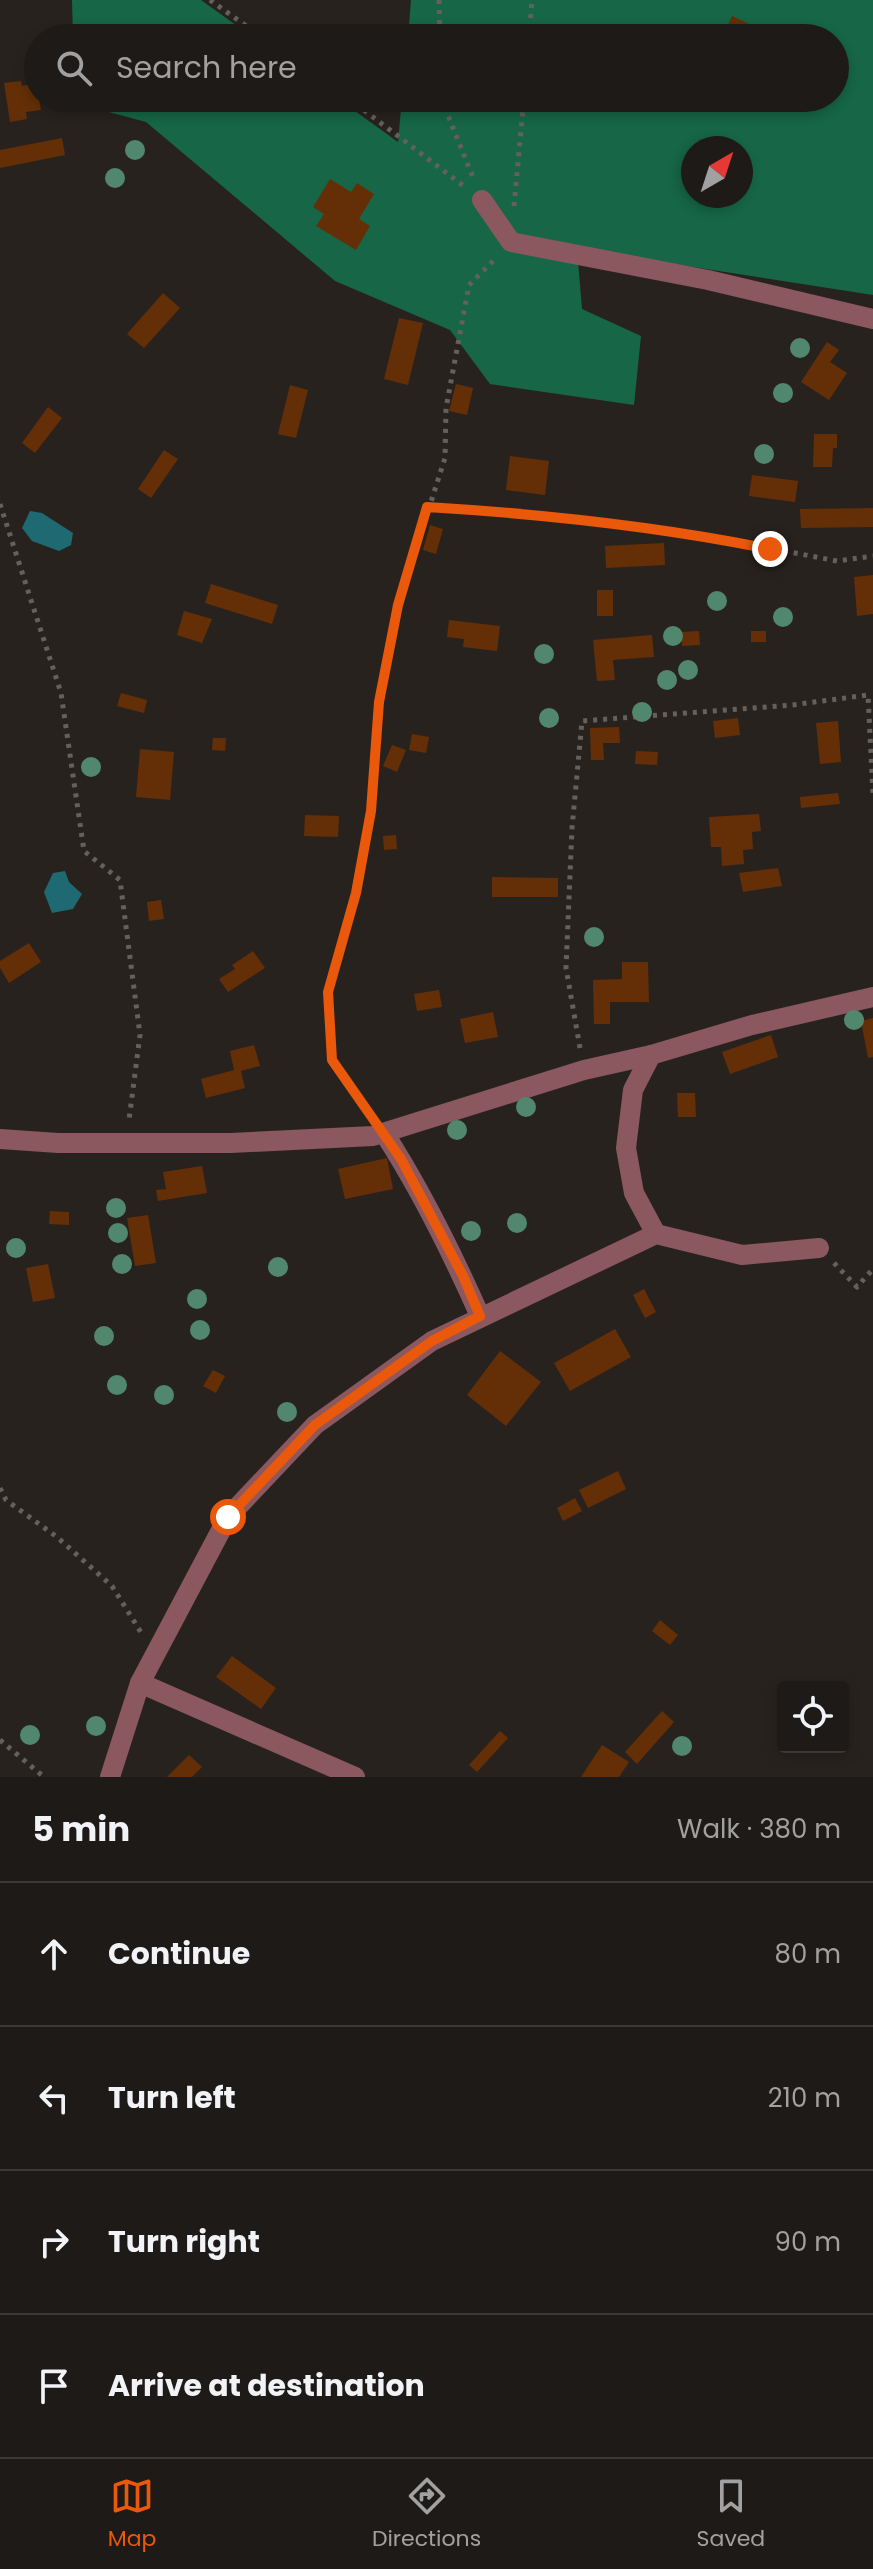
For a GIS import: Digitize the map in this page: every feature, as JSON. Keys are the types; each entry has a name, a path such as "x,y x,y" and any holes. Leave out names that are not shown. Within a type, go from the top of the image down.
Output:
{"street":[{"path":"482,200 511,242 708,280 873,319"},
{"path":"0,1139 58,1143 231,1143 373,1136 584,1070 651,1055 752,1025 873,997"},
{"path":"651,1055 633,1090 626,1148 634,1193 656,1234"},
{"path":"384,1133 463,1276 480,1316"},
{"path":"110,1777 140,1683 228,1517 315,1425 432,1341 656,1234 742,1255 819,1248"},
{"path":"140,1683 355,1777"}],"path":[{"path":"210,0 243,24"},
{"path":"439,0 440,24"},
{"path":"530,24 532,0"},
{"path":"366,112 482,200"},
{"path":"447,112 482,200"},
{"path":"384,1133 332,1060 328,992 356,893 369,824 379,702 393,633 427,507 445,458 446,408 469,285 511,242 523,112"},
{"path":"0,504 61,693 84,851 120,880 140,1035 126,1143"},
{"path":"427,507 540,514 685,532 837,561 873,556"},
{"path":"584,1070 566,968 572,828 582,721 792,705 870,695 873,794"},
{"path":"819,1248 857,1287 873,1269"},
{"path":"0,1488 6,1500 57,1537 112,1586 155,1654"},
{"path":"0,1740 44,1777"}],"green space":[{"path":"72,0 201,0 234,24 73,24"},
{"path":"411,0 873,0 873,295 577,249 582,309 641,336 634,405 490,384 450,330 335,281 146,122 109,112 356,112 398,142 401,112 849,112 849,24 409,24"}],"water":[{"path":"30,511 42,513 73,533 71,545 59,551 32,541 22,528"},
{"path":"65,871 69,882 82,894 73,909 52,913 44,892 53,873"}],"building":[{"path":"732,16 750,24 728,24"},
{"path":"21,81 24,86 27,119 10,122 4,83"},
{"path":"62,138 65,155 0,168 0,150"},
{"path":"330,179 351,192 357,183 374,194 359,219 370,226 356,250 316,226 324,214 313,207"},
{"path":"163,293 180,308 144,348 127,334"},
{"path":"399,318 423,323 408,385 384,379"},
{"path":"827,342 839,350 830,362 847,373 829,400 801,382"},
{"path":"456,384 473,388 467,415 449,411"},
{"path":"290,385 308,390 296,438 278,434"},
{"path":"48,407 62,418 35,453 22,443"},
{"path":"814,434 837,434 832,467 813,467"},
{"path":"164,450 178,459 151,498 138,489"},
{"path":"510,456 549,461 545,495 506,490"},
{"path":"752,475 798,481 795,502 749,496"},
{"path":"873,508 873,527 801,528 800,509"},
{"path":"430,525 443,529 436,554 423,550"},
{"path":"664,543 665,565 606,568 605,546"},
{"path":"873,575 873,614 857,616 854,577"},
{"path":"211,584 278,605 272,624 205,603"},
{"path":"597,590 613,590 613,616 597,616"},
{"path":"184,611 212,619 202,643 177,635"},
{"path":"449,620 500,626 497,651 463,647 464,639 447,637"},
{"path":"699,631 700,645 682,646 681,632"},
{"path":"751,631 766,631 766,642 751,642"},
{"path":"652,635 654,657 613,660 615,680 597,681 593,640"},
{"path":"121,693 147,700 144,713 117,706"},
{"path":"738,718 740,735 715,738 713,721"},
{"path":"838,721 841,762 820,764 816,723"},
{"path":"619,727 620,743 603,743 604,760 591,760 590,728"},
{"path":"412,734 429,737 426,753 409,750"},
{"path":"213,738 226,738 225,751 212,750"},
{"path":"392,745 406,750 397,772 383,766"},
{"path":"140,749 174,752 170,800 136,797"},
{"path":"636,751 658,752 657,765 635,764"},
{"path":"838,793 840,804 801,808 800,797"},
{"path":"759,814 761,831 752,832 753,849 743,850 744,864 722,866 721,847 711,847 709,817"},
{"path":"305,815 339,816 338,837 304,836"},
{"path":"396,835 397,849 384,850 383,836"},
{"path":"778,868 782,886 743,892 739,873"},
{"path":"492,877 558,878 558,897 492,897"},
{"path":"161,900 164,919 149,921 147,902"},
{"path":"29,943 41,962 9,983 0,968 0,961"},
{"path":"253,951 265,968 228,992 219,979 235,969 232,965"},
{"path":"622,962 648,962 649,1002 610,1002 610,1024 594,1024 593,980 622,979"},
{"path":"439,990 442,1007 417,1011 414,994"},
{"path":"493,1012 498,1037 465,1043 460,1019"},
{"path":"873,1018 873,1057 868,1058 861,1021"},
{"path":"771,1035 778,1057 730,1074 722,1052"},
{"path":"254,1045 260,1066 241,1071 245,1088 206,1098 201,1079 234,1070 230,1051"},
{"path":"677,1093 695,1093 696,1117 678,1117"},
{"path":"387,1158 393,1189 345,1199 338,1169"},
{"path":"202,1166 207,1193 158,1201 156,1190 166,1189 163,1172"},
{"path":"50,1211 69,1212 69,1225 49,1224"},
{"path":"148,1215 156,1263 135,1266 127,1218"},
{"path":"48,1264 55,1298 33,1302 26,1268"},
{"path":"644,1289 656,1312 645,1318 633,1295"},
{"path":"615,1329 631,1357 570,1391 554,1363"},
{"path":"500,1351 541,1382 506,1426 467,1395"},
{"path":"213,1370 225,1376 216,1393 203,1386"},
{"path":"618,1471 626,1489 588,1508 579,1490"},
{"path":"575,1498 582,1511 563,1521 557,1508"},
{"path":"660,1620 678,1635 670,1645 652,1631"},
{"path":"232,1656 276,1688 261,1709 216,1677"},
{"path":"662,1711 674,1722 637,1764 625,1752"},
{"path":"500,1731 508,1738 477,1772 469,1765"},
{"path":"602,1745 629,1762 619,1777 581,1777"},
{"path":"189,1755 202,1767 192,1777 167,1777"}],"route":[{"path":"228,1517 315,1425 432,1341 480,1316 463,1276 401,1159 332,1060 328,992 356,893 371,811 379,702 398,605 427,507 540,514 685,532 770,549"}]}
